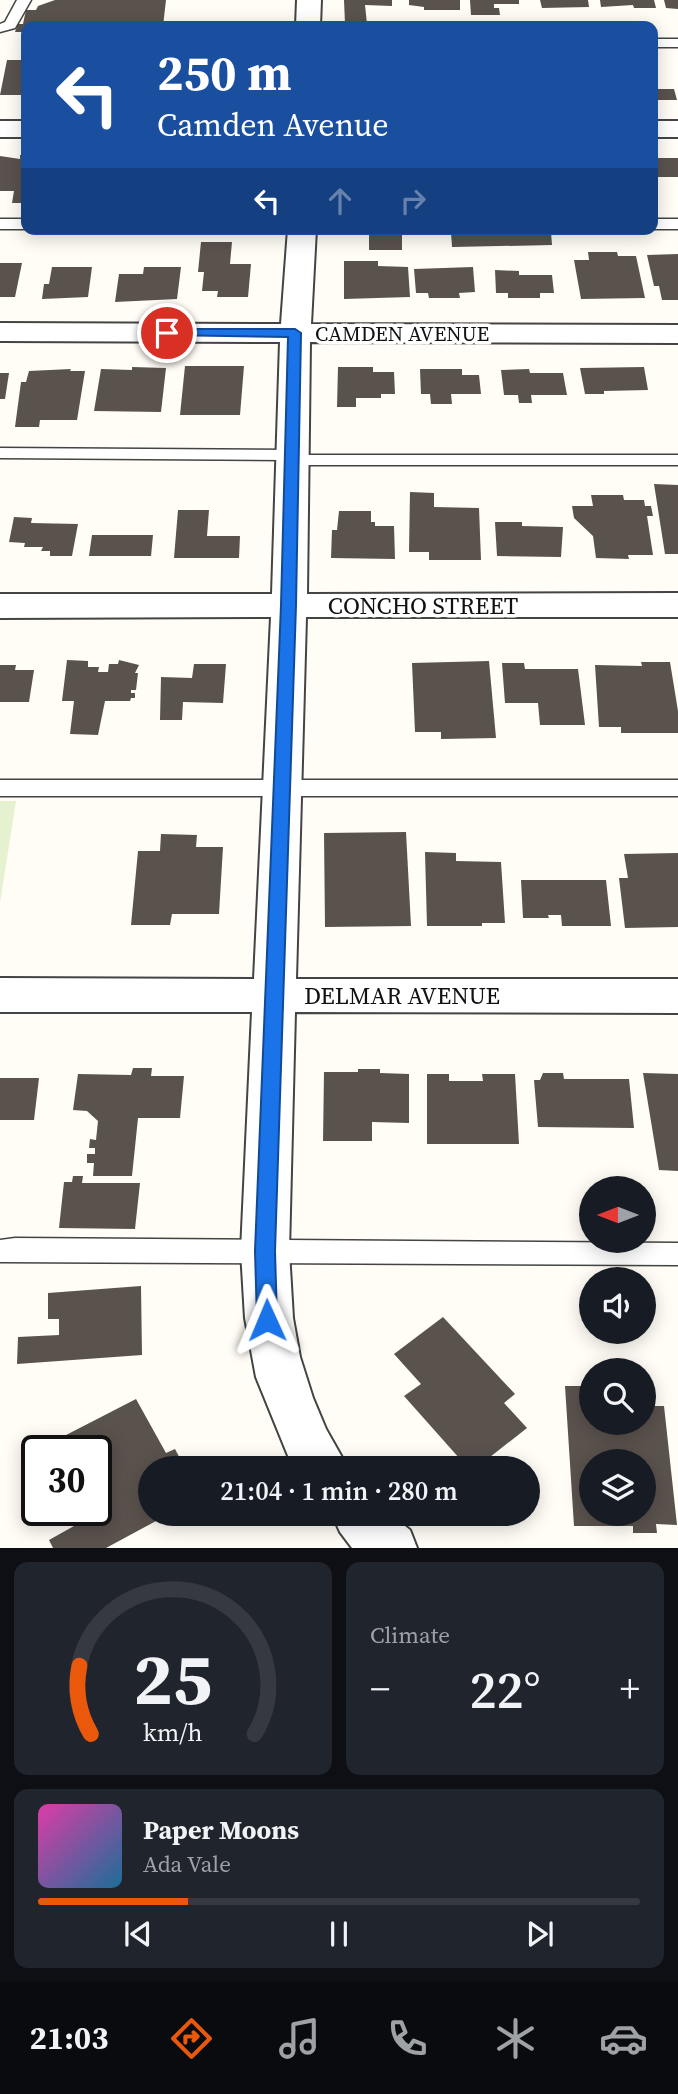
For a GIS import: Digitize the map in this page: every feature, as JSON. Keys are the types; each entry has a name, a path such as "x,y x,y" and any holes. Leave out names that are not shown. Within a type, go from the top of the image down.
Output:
{"street":[{"path":"308,21 309,0"},
{"path":"0,129 21,129"},
{"path":"658,129 678,129"},
{"path":"302,235 295,333 289,605 265,1251 267,1320 280,1381 312,1456"},
{"name":"CAMDEN AVENUE","path":"0,332 678,334"},
{"name":"CONCHO STREET","path":"0,606 678,605"},
{"name":"DELMAR AVENUE","path":"0,995 678,996"},
{"path":"367,1526 391,1548"}],"lane":[{"path":"0,7 21,4"},
{"path":"0,28 10,25 21,4"},
{"path":"658,43 678,43"},
{"path":"0,223 21,224"},
{"path":"658,224 678,225"},
{"path":"0,453 678,460"},
{"path":"0,788 678,788"},
{"path":"0,1251 678,1254"}],"green space":[{"path":"0,801 16,801 0,903"}],"building":[{"path":"55,0 166,0 164,21 24,21 26,10 36,10 38,6"},
{"path":"344,0 392,0 392,6 365,5 367,21 345,21"},
{"path":"409,0 460,0 460,10 424,10 424,7 409,5"},
{"path":"470,0 519,0 519,4 494,4 494,8 499,8 500,15 471,15"},
{"path":"540,0 588,0 589,7 542,8"},
{"path":"600,0 654,0 656,8 634,8 633,5 601,7"},
{"path":"664,0 678,0 678,9 666,8"},
{"path":"18,24 21,24 21,32 15,32"},
{"path":"7,60 21,60 21,95 0,95"},
{"path":"658,89 674,89 677,100 658,100"},
{"path":"21,155 21,203 12,203 14,191 0,191 0,156 20,159"},
{"path":"658,158 678,158 678,177 658,177"},
{"path":"369,235 402,235 402,250 369,250"},
{"path":"451,235 551,235 552,245 452,247"},
{"path":"201,242 232,242 230,264 251,264 248,297 217,297 218,291 202,291 204,272 198,272"},
{"path":"588,252 617,252 618,256 636,256 645,298 581,299 574,260 589,260"},
{"path":"678,254 678,300 662,300 659,286 654,286 647,255"},
{"path":"344,261 378,261 378,266 408,267 410,297 344,299"},
{"path":"0,263 22,263 15,297 0,297"},
{"path":"52,267 92,267 88,297 42,299 44,284 49,284"},
{"path":"144,267 181,267 177,299 115,302 119,274 143,274"},
{"path":"473,267 475,292 459,293 460,298 429,298 428,293 416,293 414,269"},
{"path":"495,270 519,271 519,275 552,275 554,293 540,293 540,298 508,298 508,293 496,293"},
{"path":"185,366 244,366 240,415 180,415"},
{"path":"132,367 166,368 161,412 94,411 101,369 132,370"},
{"path":"338,367 373,367 373,372 394,372 395,394 381,394 381,398 356,398 356,407 337,407"},
{"path":"644,367 648,390 585,394 580,368"},
{"path":"71,369 70,371 85,371 77,420 40,420 39,427 15,427 21,382 26,382 29,371"},
{"path":"420,369 462,369 462,375 479,375 481,394 451,394 452,404 431,404 430,394 421,394"},
{"path":"529,369 530,373 563,373 567,395 531,395 532,403 519,403 518,395 504,395 501,370"},
{"path":"0,373 9,373 5,399 0,399"},
{"path":"654,484 678,485 678,554 665,554"},
{"path":"410,492 434,493 434,507 479,508 481,560 429,560 429,552 409,552"},
{"path":"591,495 623,495 624,500 644,500 645,506 651,506 653,516 647,516 653,555 628,555 629,559 596,558 593,536 574,518 572,506 593,506"},
{"path":"178,510 209,510 207,536 240,536 239,558 174,558"},
{"path":"339,511 371,511 371,522 375,522 375,526 394,526 395,559 331,558 332,530 337,530"},
{"path":"14,517 32,518 31,523 78,524 72,556 50,556 50,551 41,551 43,547 24,547 25,543 9,542"},
{"path":"495,522 563,527 561,557 497,556"},
{"path":"92,535 153,535 151,556 89,556"},
{"path":"67,660 88,661 88,667 99,667 98,672 108,672 109,664 118,664 119,660 139,665 135,673 138,673 136,690 131,690 131,693 135,693 135,698 130,701 105,701 98,735 70,734 74,701 62,701"},
{"path":"489,661 496,738 441,739 441,732 415,732 412,663"},
{"path":"641,662 670,662 678,711 678,733 621,733 621,727 599,727 595,665 642,666"},
{"path":"502,663 524,663 525,669 578,669 585,725 540,725 538,703 505,703"},
{"path":"194,664 226,664 223,703 183,702 182,720 160,720 161,677 192,678"},
{"path":"0,665 16,665 15,670 34,670 29,702 0,702"},
{"path":"406,832 411,926 325,927 324,833"},
{"path":"161,834 197,835 196,847 223,847 219,914 172,914 170,925 131,925 138,851 160,851"},
{"path":"425,852 456,853 456,861 501,862 505,923 482,923 482,926 427,926"},
{"path":"678,853 678,927 625,928 619,878 628,878 624,854"},
{"path":"521,880 606,880 611,926 562,926 561,915 523,918"},
{"path":"133,1068 152,1068 151,1076 184,1076 180,1118 138,1118 132,1176 93,1176 94,1163 87,1163 87,1154 95,1154 95,1148 89,1148 90,1139 96,1140 98,1121 87,1111 73,1110 78,1074 131,1075"},
{"path":"358,1069 380,1069 380,1073 409,1074 409,1123 372,1122 372,1141 323,1141 324,1072 358,1072"},
{"path":"543,1073 563,1073 564,1079 629,1079 634,1128 538,1127 534,1080 540,1080"},
{"path":"643,1073 678,1074 678,1171 659,1170"},
{"path":"427,1074 449,1074 449,1081 483,1081 482,1074 515,1074 519,1144 427,1144"},
{"path":"0,1078 39,1078 34,1120 0,1120"},
{"path":"73,1176 83,1176 82,1183 140,1183 135,1229 59,1228 64,1182 72,1182"},
{"path":"141,1286 142,1355 17,1364 18,1337 59,1335 59,1319 48,1319 48,1293"},
{"path":"443,1317 515,1394 504,1403 527,1428 491,1456 457,1456 404,1396 421,1384 394,1354"},
{"path":"565,1386 579,1386 579,1435 656,1435 656,1406 664,1406 677,1525 656,1524 656,1449 579,1449 579,1526 574,1526"},
{"path":"136,1399 166,1453 175,1449 179,1456 138,1456 138,1526 147,1526 106,1548 53,1548 49,1540 74,1526 112,1526 112,1435 66,1435"},
{"path":"656,1524 657,1533 633,1533 633,1526"}],"route":[{"path":"167,333 295,333 289,605 265,1251 267,1320"}]}
